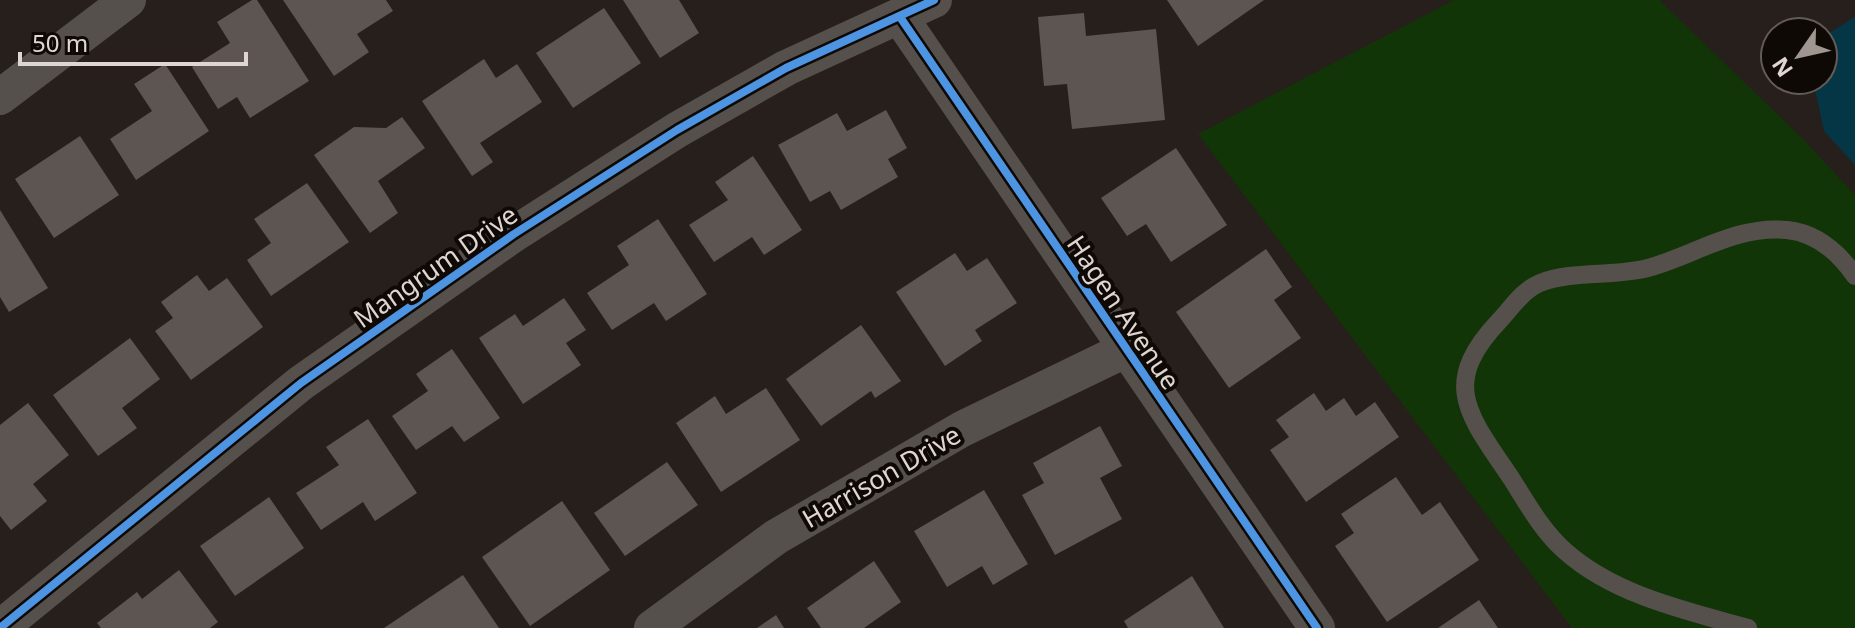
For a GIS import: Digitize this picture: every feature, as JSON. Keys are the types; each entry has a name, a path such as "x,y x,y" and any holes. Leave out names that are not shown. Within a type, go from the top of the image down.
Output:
{"street":[{"path":"0,97 128,0"},
{"name":"Mangrum Drive","path":"0,628 301,383 514,234 677,130 786,68 934,0"},
{"name":"Hagen Avenue","path":"900,17 1317,628"},
{"name":"Harrison Drive","path":"652,628 803,521 962,429 1125,350"}],"lane":[{"path":"1748,628 1649,598 1596,572 1565,552 1549,535 1474,420 1464,385 1467,363 1483,338 1520,297 1541,283 1646,268 1743,233 1789,230 1817,239 1840,256 1855,276"}],"green space":[{"path":"1454,0 1659,0 1803,139 1855,195 1855,628 1572,628 1198,134"}],"water":[{"path":"1855,17 1855,165 1824,131 1816,96 1839,96 1839,27"}],"building":[{"path":"252,0 257,0 309,81 250,118 237,97 218,109 192,67 230,43 217,22"},
{"path":"283,0 386,0 393,11 357,34 369,52 334,76"},
{"path":"623,0 679,0 699,33 660,58"},
{"path":"1167,0 1264,0 1198,46"},
{"path":"604,8 641,63 573,108 536,53"},
{"path":"1084,13 1086,36 1156,29 1165,120 1072,129 1067,84 1044,86 1038,17"},
{"path":"484,59 496,78 517,64 542,102 480,143 493,162 472,176 422,101"},
{"path":"165,64 209,131 136,180 110,139 152,111 134,84"},
{"path":"886,110 907,148 888,159 898,177 841,210 830,191 810,202 778,145 837,113 847,131"},
{"path":"402,117 425,148 378,181 398,213 370,233 314,155 354,127 386,128"},
{"path":"80,136 119,195 54,238 15,179"},
{"path":"1176,148 1227,225 1171,262 1146,224 1127,236 1101,198"},
{"path":"753,156 802,230 764,255 752,237 714,262 689,225 728,200 715,182"},
{"path":"307,183 349,242 271,296 247,260 271,243 254,219"},
{"path":"0,210 48,288 9,312 0,297"},
{"path":"658,219 707,294 666,321 654,303 612,330 587,293 629,265 617,246"},
{"path":"1266,249 1292,287 1274,300 1301,338 1229,388 1176,312"},
{"path":"955,253 967,271 987,258 1017,303 975,330 982,341 945,366 896,292"},
{"path":"197,275 209,291 227,278 263,327 191,380 155,331 173,318 161,302"},
{"path":"564,298 586,330 566,343 581,365 523,404 479,338 515,314 523,326"},
{"path":"861,325 901,381 875,398 871,391 821,426 786,379"},
{"path":"130,338 160,379 122,408 137,428 98,456 53,395"},
{"path":"452,349 500,418 464,442 452,426 416,450 392,416 428,391 416,374"},
{"path":"766,388 800,440 721,492 676,423 715,396 726,414"},
{"path":"1314,393 1326,411 1344,398 1356,416 1375,402 1399,437 1306,502 1270,450 1289,437 1276,420"},
{"path":"28,403 69,455 33,484 47,501 11,530 0,516 0,425"},
{"path":"368,419 417,493 375,521 363,502 321,530 296,493 339,465 326,447"},
{"path":"1100,426 1122,466 1100,478 1122,519 1055,555 1022,495 1044,483 1033,463"},
{"path":"667,462 698,505 625,556 594,513"},
{"path":"1396,477 1422,515 1440,502 1479,560 1387,622 1335,546 1354,533 1341,514"},
{"path":"984,490 1028,564 993,585 982,566 947,587 914,531"},
{"path":"269,497 304,548 235,596 200,546"},
{"path":"562,501 610,570 530,626 482,557"},
{"path":"874,561 901,602 864,628 821,628 807,608"},
{"path":"179,570 218,622 210,628 101,628 97,623 137,592 142,599"},
{"path":"463,575 499,628 384,628"},
{"path":"1192,576 1224,628 1128,628 1124,621"},
{"path":"1479,600 1498,628 1438,628"},
{"path":"776,615 784,628 757,628"}],"cycle path":[{"path":"0,628 301,383 514,234 677,130 786,68 934,0"},
{"path":"900,17 1317,628"}]}
